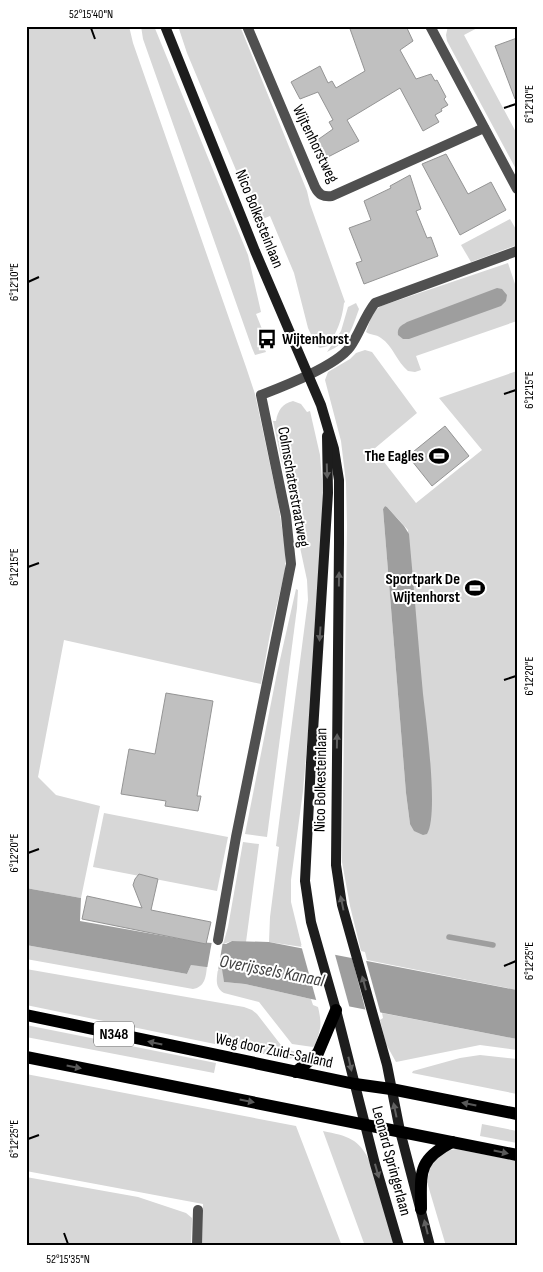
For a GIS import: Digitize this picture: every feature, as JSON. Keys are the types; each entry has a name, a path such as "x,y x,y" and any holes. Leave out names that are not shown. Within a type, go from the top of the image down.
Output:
{"main road":[{"path":"296,1072 318,1053 336,1010"},
{"name":"Weg door Zuid-Salland","path":"26,1015 355,1084 391,1089 517,1114"},
{"name":"N348","path":"26,1057 517,1155"},
{"path":"421,1209 421,1176 424,1164 428,1157 439,1148 452,1142"}],"street":[{"name":"Nico Bolkesteinlaan","path":"165,26 255,250 321,405 334,449 339,480 336,865 342,905 386,1065 400,1131"},
{"name":"Wijtenhorstweg","path":"247,26 315,187 318,193 324,196 332,196 484,128"},
{"path":"430,26 517,189"},
{"name":"Colmschaterstraatweg","path":"218,940 238,827 291,564 286,516 261,396 308,374 346,352 356,337 366,315 375,303 517,251"},
{"name":"Nico Bolkesteinlaan","path":"327,422 328,493 310,773 306,881 309,912 355,1084"},
{"name":"Leonard Springerlaan","path":"355,1084 399,1246"},
{"name":"Leonard Springerlaan","path":"400,1131 430,1246"},
{"path":"197,1246 198,1210"}],"shaded area":[{"path":"26,26 129,26 133,43 255,394 278,502 285,547 285,571 270,634 261,684 64,640 38,777 56,795 100,806 81,898 26,888"},
{"path":"141,26 154,26 248,255 261,312 256,314 264,334 259,336 266,352 255,355 252,348 143,39"},
{"path":"178,26 240,26 307,191 345,302 339,326 328,346 320,348 316,345 308,328 294,273 270,216 260,220 251,206 187,53"},
{"path":"448,26 481,26 464,35 517,134 517,171 447,41"},
{"path":"510,219 517,231 517,245 471,262 461,245"},
{"path":"508,263 517,290 517,321 416,356 421,370 415,372 408,371 385,341 366,332 373,312 381,306"},
{"path":"356,303 359,309 348,335 345,340 327,352 341,331 348,307"},
{"path":"365,350 372,352 417,413 374,449 416,503 482,450 439,398 517,371 517,990 367,960 365,952 361,951 342,862 346,483 341,441 325,380 328,372 350,359 356,353","holes":["385,506 408,530 410,824 383,509"]},
{"path":"293,401 301,404 307,412 310,411 320,455 324,505 303,791 291,880 291,902 302,947 269,942 270,917 279,847 276,846 308,600 307,580 273,421 276,421 279,411 283,406"},
{"path":"296,589 298,590 297,608 267,837 245,834 277,673"},
{"path":"104,813 228,837 217,891 93,867"},
{"path":"243,842 259,844 246,942 232,941 223,944 228,927"},
{"path":"26,945 187,974 191,965 207,966 206,974 202,984 193,989 26,959"},
{"path":"218,968 223,969 224,982 245,984 311,999 313,1005 318,1007 320,1018 320,1030 315,1045 313,1047 292,1044 259,1002 221,991 217,982"},
{"path":"26,969 244,1007 257,1014 284,1049 302,1053 303,1056 288,1059 26,1005"},
{"path":"382,1013 517,1039 517,1050 480,1045 396,1062 386,1044 380,1020 383,1018"},
{"path":"26,1025 216,1063 214,1073 26,1037"},
{"path":"480,1055 517,1059 517,1094 412,1073 413,1071 460,1058"},
{"path":"26,1074 296,1126 342,1246 202,1246 203,1204 26,1171"},
{"path":"482,1124 517,1131 517,1143 480,1136"},
{"path":"323,1131 351,1139 366,1154 394,1246 365,1246"},
{"path":"456,1149 517,1161 517,1246 446,1246 427,1182 430,1166 436,1158 446,1151"},
{"path":"26,1177 138,1197 186,1213 192,1218 191,1246 26,1246"}],"water":[{"path":"497,288 502,289 507,295 506,301 501,306 409,339 403,339 398,335 399,328 407,322"},
{"path":"385,506 409,534 432,788 430,824 427,834 423,835 414,831 410,824 406,793 383,509"},
{"name":"Overijssels Kanaal","path":"26,888 81,898 80,921 198,942 226,944 232,941 269,942 517,990 517,1039 311,999 245,984 224,982 222,969 191,965 187,974 26,945"}],"pier":[{"path":"212,941 223,941 218,971 207,969"},
{"path":"301,945 334,951 350,1009 317,1003"},
{"path":"351,954 365,957 381,1015 366,1012"}],"building":[{"path":"349,26 406,26 413,41 400,50 416,79 431,74 435,81 437,80 448,105 435,115 439,122 423,131 400,88 347,120 359,141 326,158 316,141 333,129 329,122 333,120 318,92 300,99 291,82 320,66 328,83 332,81 336,88 365,71"},
{"path":"517,38 517,99 515,99 495,46"},
{"path":"446,154 468,194 491,182 506,210 460,235 422,164"},
{"path":"410,175 421,209 416,211 427,238 431,237 438,256 364,284 356,263 362,261 349,228 371,220 364,201 391,188 390,186"},
{"path":"445,426 469,456 432,486 408,456"},
{"path":"166,693 213,701 197,796 201,796 198,811 165,806 166,801 121,794 129,749 155,754"},
{"path":"139,874 158,879 151,910 211,922 206,944 82,919 87,896 142,908 133,885"}],"waterway":[{"path":"449,937 493,945"}],"place":[{"name":"Wijtenhorst","path":"267,339"},
{"name":"The Eagles","path":"439,456"},
{"name":"Sportpark De Wijtenhorst","path":"475,588"}]}
